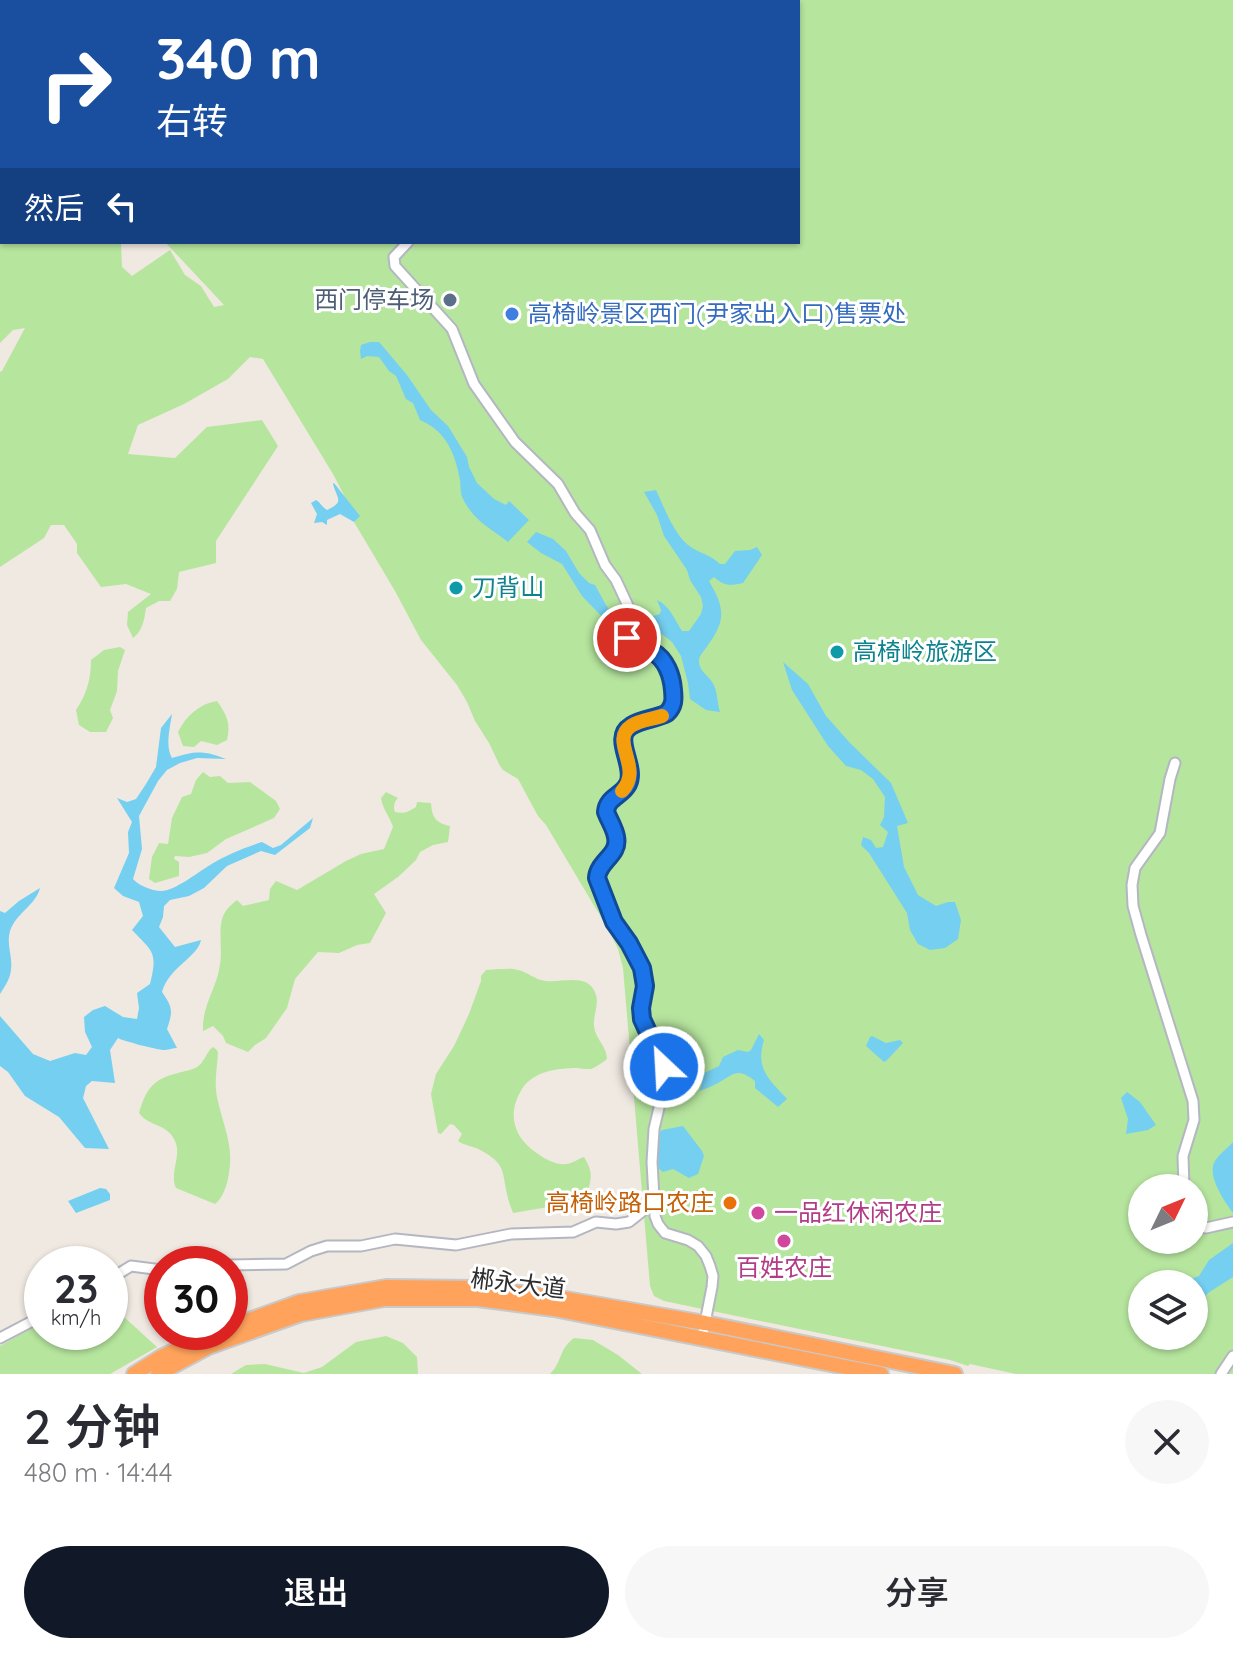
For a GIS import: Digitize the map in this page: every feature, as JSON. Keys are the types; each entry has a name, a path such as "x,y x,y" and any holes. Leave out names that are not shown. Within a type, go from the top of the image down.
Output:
{"highway":[{"name":"郴永大道","path":"248,1320 299,1302 386,1287 477,1288 554,1297 881,1374"},
{"name":"郴永大道","path":"158,1374 208,1347 301,1314 384,1299 478,1299 704,1330 955,1374"},
{"path":"134,1374 176,1350"}],"street":[{"path":"406,244 394,257 395,266 452,329 474,384 515,442 558,484 575,513 590,530 629,608 629,643 655,653 671,676 674,700 670,710 662,716 630,726 625,734 623,744 631,769 630,779 606,807 617,841 614,852 597,874 610,913 642,968 645,986 642,1019 664,1067 665,1082 654,1129 655,1216 661,1229 694,1243 706,1256 713,1276 704,1330"},
{"path":"1175,763 1160,833 1135,868 1132,885 1133,906 1141,935 1193,1101 1194,1120 1183,1156 1184,1174"},
{"path":"248,1265 286,1264 327,1246 361,1246 395,1239 456,1245 511,1234 573,1232 596,1222 629,1222 653,1203"},
{"path":"1208,1228 1233,1222"},
{"path":"0,1338 24,1325"},
{"path":"1221,1374 1233,1356"}],"green space":[{"name":"高椅岭旅游区","path":"800,0 1233,0 1233,1374 1016,1374 664,1301 654,1296 650,1286 623,968 618,949 518,779 500,766 457,685 421,640 354,522 359,516 263,359 250,357 228,379 138,425 128,454 175,458 207,427 262,420 278,446 216,541 216,563 179,572 177,589 170,601 159,601 146,608 141,628 133,638 127,625 128,612 151,594 126,584 101,587 77,553 77,544 64,525 51,525 44,538 0,567 0,372 25,328 13,330 0,343 0,244 121,244 122,267 132,276 170,250 185,275 201,286 214,307 224,305 167,244 800,244"},
{"path":"120,647 125,650 110,710 113,718 106,732 90,732 79,725 76,710 88,686 91,660 104,650"},
{"path":"217,701 227,720 227,740 217,745 201,741 194,747 183,746 178,732 185,721 199,708"},
{"path":"203,772 210,777 220,776 228,783 250,782 276,801 280,809 274,818 226,839 207,853 175,856 174,859 179,862 179,876 155,883 149,879 152,857 159,843 168,844 172,818 182,797 191,794"},
{"path":"386,792 398,798 394,805 395,812 408,811 416,807 417,802 431,803 436,819 450,826 448,842 420,852 398,877 374,894 386,913 370,943 339,953 318,952 295,979 287,1008 266,1038 248,1052 226,1043 213,1026 203,1031 221,958 221,925 227,910 237,900 243,906 269,900 270,889 276,881 297,890 346,861 384,849 393,827 381,798"},
{"path":"516,969 546,981 588,983 596,995 596,1035 607,1059 591,1069 570,1068 547,1072 533,1078 522,1089 514,1108 514,1117 523,1141 555,1163 567,1164 584,1157 591,1179 587,1194 566,1204 513,1213 499,1164 479,1149 458,1141 462,1134 454,1125 450,1124 441,1134 438,1133 431,1094 436,1074 469,1014 481,976 486,970"},
{"path":"213,1047 218,1053 216,1092 230,1159 226,1186 215,1204 176,1188 177,1151 174,1139 167,1130 139,1113 148,1091 157,1082 197,1067"},
{"path":"128,1321 144,1335 144,1350 152,1350 110,1374 0,1374 0,1346 24,1332 24,1350 128,1350"},
{"path":"386,1336 403,1343 417,1357 418,1374 231,1374 246,1365 265,1364 304,1373 322,1367 356,1342"},
{"path":"574,1338 593,1340 642,1374 550,1374 565,1347"}],"water":[{"path":"379,342 431,410 448,426 467,457 477,483 494,499 506,505 509,501 529,520 508,542 472,513 462,497 458,470 448,444 437,430 420,420 396,376 379,357 361,359 361,345"},
{"path":"334,483 360,516 354,522 340,514 327,520 327,525 314,523 317,514 311,503 316,500 327,510 338,502"},
{"path":"656,490 674,527 692,548 720,564 725,564 735,551 757,547 762,555 743,583 727,584 714,577 709,581 721,614 718,628 701,655 699,664 714,685 720,712 706,710 690,699 681,656 672,642 659,632 610,625 582,596 562,564 527,542 536,532 553,539 566,551 579,573 595,585 614,616 622,622 660,614 657,600 668,609 682,631 689,631 701,614 701,597 664,536 644,492"},
{"path":"783,662 808,684 826,716 891,783 908,823 897,826 904,867 918,895 936,906 955,902 961,920 958,939 945,948 930,950 918,944 910,930 907,913 861,845 863,837 871,840 876,848 883,847 888,832 880,825 884,817 885,797 873,779 861,770 846,766 828,746 792,690"},
{"path":"172,714 168,743 172,758 199,752 226,759 197,758 180,763 167,770 158,781 139,816 142,849 135,881 154,890 167,890 242,849 262,842 273,848 281,845 313,818 310,828 275,855 261,851 227,866 204,888 189,896 170,900 164,906 159,927 175,947 201,940 195,952 171,976 162,992 171,1010 167,1029 177,1048 161,1050 118,1038 110,1050 115,1083 92,1081 86,1086 83,1098 109,1149 85,1148 59,1117 25,1096 0,1066 0,1016 33,1054 50,1061 75,1053 86,1055 92,1047 85,1032 84,1017 93,1010 105,1006 123,1017 137,1019 137,993 150,984 154,965 149,948 132,930 143,916 139,902 123,896 114,888 129,853 128,832 132,822 117,798 127,802 136,799 146,784 156,767 161,728"},
{"path":"40,888 10,931 11,970 0,994 0,911 5,913"},
{"path":"759,1034 764,1040 761,1059 765,1073 787,1099 778,1107 755,1088 755,1081 740,1073 699,1091 702,1084 700,1075 719,1066 723,1057 738,1050 751,1050"},
{"path":"872,1036 886,1043 900,1040 903,1043 884,1062 866,1046"},
{"path":"1127,1092 1140,1102 1156,1125 1148,1130 1126,1134 1128,1119 1121,1098"},
{"path":"683,1126 704,1156 698,1174 689,1178 673,1169 663,1172 657,1163 660,1132"},
{"path":"1233,1142 1233,1213 1218,1188 1213,1167 1217,1158"},
{"path":"100,1188 106,1189 110,1200 76,1213 68,1201"},
{"path":"1233,1243 1233,1277 1208,1293 1208,1270 1203,1270 1209,1260"}],"slow traffic":[{"path":"622,791 630,779 631,769 623,744 627,729 662,716"}],"place":[{"name":"西门停车场","path":"450,300"},
{"name":"高椅岭景区西门(尹家出入口)售票处","path":"512,314"},
{"name":"刀背山","path":"456,588"},
{"name":"高椅岭旅游区","path":"837,652"},
{"name":"高椅岭路口农庄","path":"730,1203"},
{"name":"一品红休闲农庄","path":"758,1213"},
{"name":"百姓农庄","path":"784,1241"}],"route":[{"path":"627,638 634,647 655,653 662,659 671,676 674,700 667,713 627,729 623,744 631,769 630,779 623,791 606,807 617,841 614,852 598,871 597,878 614,922 642,968 645,986 642,1019 664,1067"}]}
